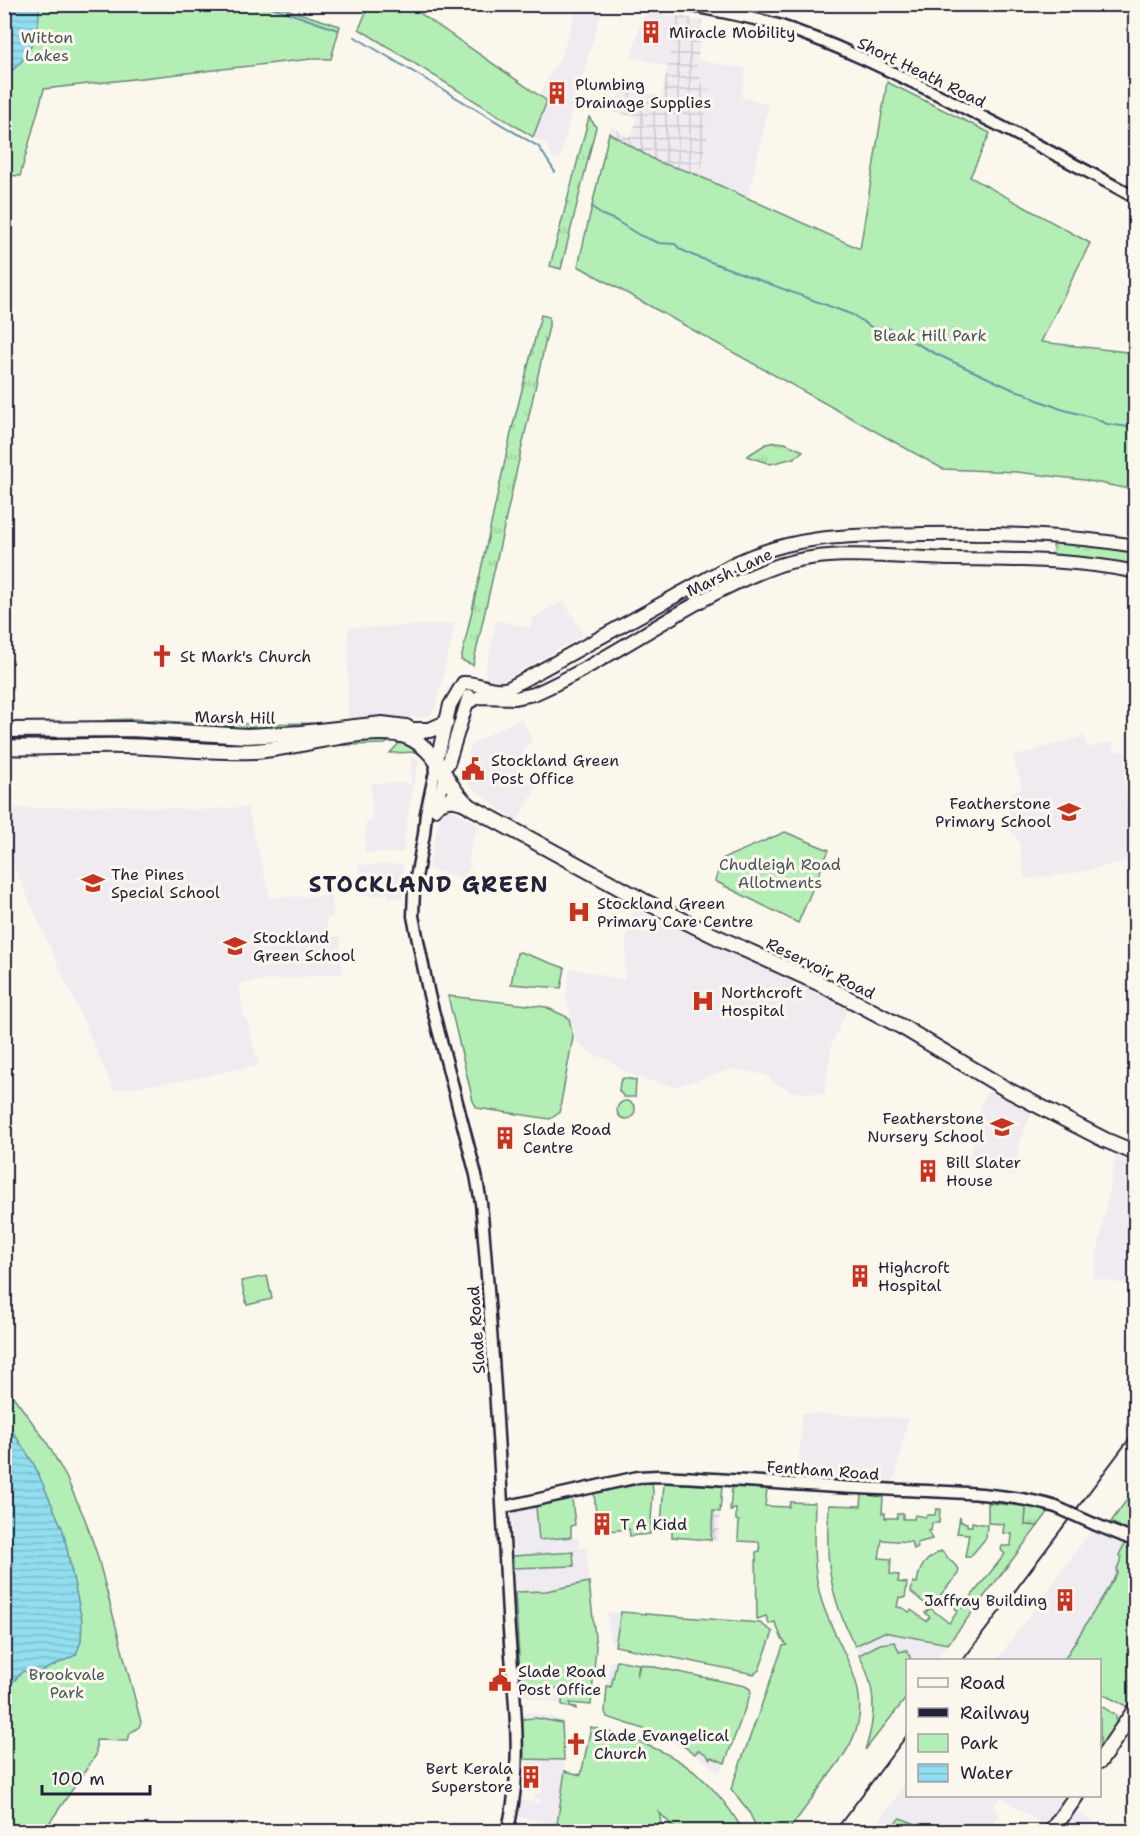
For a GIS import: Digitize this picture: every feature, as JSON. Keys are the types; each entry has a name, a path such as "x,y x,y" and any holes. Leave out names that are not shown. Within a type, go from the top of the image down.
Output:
{"main road":[{"name":"Marsh Lane","path":"473,684 494,690 509,688 735,562 760,551 791,543 860,535 995,533 1062,536 1136,546"},
{"name":"Marsh Lane","path":"467,703 479,697 515,698 534,694 727,588 775,567 795,561 866,556 1052,560 1089,563 1136,572"},
{"path":"473,684 467,703 442,763 450,705 460,685 473,684"},
{"path":"412,730 430,730 446,723"},
{"name":"Marsh Hill","path":"4,747 122,746 196,742 382,724 398,725 428,740 442,763"},
{"name":"Marsh Hill","path":"4,730 130,729 238,751 277,749 328,739 386,733 402,735 416,741 442,763"},
{"name":"Reservoir Road","path":"442,763 467,804 642,900 717,938 813,980 904,1028 1006,1089 1105,1140 1136,1153"},
{"name":"Reservoir Road","path":"442,763 490,816"},
{"path":"436,806 449,800 467,804"},
{"path":"1101,1760 1136,1708"},
{"path":"1051,1832 1075,1797"}],"street":[{"name":"Short Heath Road","path":"684,4 744,16 818,40 898,75 1038,145 1136,198"},
{"name":"Slade Road","path":"424,834 436,806 442,763"},
{"name":"Slade Road","path":"442,763 426,813 414,889 413,916 429,995 471,1152 481,1203 504,1506 516,1733 516,1776 507,1832"},
{"name":"Fentham Road","path":"504,1506 638,1477 658,1476 900,1489 1017,1498 1038,1502 1136,1541"}],"shaded area":[{"path":"578,5 596,5 601,13 560,159 552,157 545,144 533,137 547,101 540,96 562,55"},
{"path":"652,12 677,16 668,67 631,56 642,18"},
{"path":"677,16 702,21 696,74 702,83 711,84 705,127 709,128 700,177 658,162 609,133 611,126 629,136 632,135 637,117 614,112 622,86 662,97"},
{"path":"698,60 746,69 741,97 769,105 748,198 700,177 709,129 705,127 711,84 702,83 695,74"},
{"path":"564,600 583,635 497,684 487,680 485,672 497,620 529,628 533,618"},
{"path":"455,624 436,706 431,714 423,717 348,719 348,628"},
{"path":"521,719 531,741 514,766 539,783 517,821 471,787 465,774 470,748 474,743"},
{"name":"Featherstone Primary School","path":"1084,736 1087,748 1112,742 1115,751 1126,752 1124,780 1134,859 1080,872 1025,879 1019,842 1009,828 1007,797 1022,787 1013,757"},
{"path":"411,757 419,759 406,823 404,852 365,853 366,821 372,820 371,783 411,783"},
{"name":"Stockland Green School","path":"120,805 195,810 247,807 270,897 332,896 333,917 327,917 327,937 340,936 342,973 239,983 244,1018 246,1018 259,1065 185,1080 114,1090 5,846 4,809"},
{"path":"446,807 480,825 473,837 468,862 472,864 463,880 447,873 428,869 441,812"},
{"path":"403,864 403,898 389,898 388,893 360,895 359,865"},
{"name":"Northcroft Hospital","path":"634,909 849,1006 832,1043 824,1094 790,1092 788,1088 774,1084 767,1075 733,1069 674,1087 640,1078 621,1070 609,1060 594,1055 577,1042 566,997 570,968 624,980 627,929"},
{"name":"Featherstone Nursery School","path":"992,1090 1033,1110 1019,1143 1014,1176 968,1167 981,1105 986,1094"},
{"path":"1116,1152 1135,1161 1135,1286 1093,1278"},
{"path":"802,1413 908,1418 895,1478 890,1483 798,1479"},
{"path":"536,1506 540,1540 578,1537 579,1548 586,1548 589,1582 546,1591 515,1592 513,1568 574,1566 572,1552 513,1556 512,1513"},
{"path":"713,1511 720,1512 718,1540 711,1540"},
{"path":"1093,1528 1125,1543 1119,1555 1122,1556 1116,1570 1118,1572 1065,1659 998,1659"},
{"path":"607,1612 621,1612 615,1646 610,1641"},
{"path":"884,1632 948,1644 936,1659 911,1659 907,1650 899,1652 880,1644 859,1655 855,1646"},
{"path":"612,1660 617,1660 611,1687 607,1686 609,1664"},
{"path":"564,1688 562,1705 524,1695 521,1690"},
{"path":"526,1712 562,1720 562,1723 536,1718 522,1719"},
{"path":"698,1750 725,1763 722,1771 718,1772 695,1754"},
{"path":"524,1760 564,1760 565,1771 557,1825 518,1817 521,1800 541,1803 542,1800 534,1799 535,1793 542,1794 542,1791 522,1788"},
{"path":"906,1784 906,1797 1001,1797 992,1809 999,1814 987,1831 932,1831 900,1818 887,1831 881,1831 875,1825"},
{"path":"1001,1797 1056,1797 1064,1800 1047,1828"},
{"path":"1076,1811 1097,1825 1108,1831 1061,1831"}],"green space":[{"name":"Witton Lakes","path":"4,5 273,5 340,26 331,59 311,59 44,89 20,176 5,175"},
{"path":"369,5 408,5 547,101 533,137 359,29"},
{"name":"Bleak Hill Park","path":"887,82 990,133 970,177 1090,243 1041,342 1135,353 1135,490 1084,480 1017,472 943,469 578,266 609,133 658,162 690,172 860,249"},
{"path":"589,117 596,127 561,269 550,266"},
{"path":"541,315 549,317 549,326 473,665 461,660 512,429"},
{"path":"785,443 803,451 794,458 770,464 747,456 766,444"},
{"path":"1054,540 1135,549 1135,569 1052,556"},
{"path":"133,719 193,723 193,726 112,724 106,720"},
{"path":"342,723 291,730 224,729 227,724"},
{"path":"127,733 189,739 190,743 187,745 5,743 5,735"},
{"path":"307,736 265,745 208,744 207,742 209,739"},
{"path":"389,738 390,741 385,744 316,746"},
{"path":"400,742 411,743 417,747 419,752 390,753"},
{"name":"Chudleigh Road Allotments","path":"785,832 829,850 798,923 715,881 722,859"},
{"path":"520,952 565,968 561,988 511,984 517,953"},
{"path":"448,996 546,1007 569,1018 573,1037 559,1113 550,1119 477,1108 473,1101"},
{"path":"623,1078 636,1080 635,1097 624,1097 619,1091"},
{"path":"626,1101 632,1104 635,1110 632,1116 626,1119 620,1116 617,1110 620,1104"},
{"path":"267,1276 272,1299 247,1305 241,1281"},
{"name":"Brookvale Park","path":"4,1384 46,1441 85,1519 97,1554 141,1722 139,1727 130,1733 128,1741 96,1740 96,1755 44,1831 5,1831"},
{"path":"652,1482 650,1534 630,1536 629,1529 608,1531 606,1516 601,1517 600,1514 596,1514 594,1493"},
{"path":"664,1483 722,1486 720,1512 713,1511 711,1540 672,1537 672,1528 661,1527"},
{"path":"732,1487 767,1489 765,1506 789,1507 790,1502 815,1503 814,1538 817,1583 825,1612 849,1662 859,1697 859,1715 855,1733 849,1745 788,1831 758,1831 748,1810 731,1789 783,1646 787,1645 775,1622 769,1624 766,1616 757,1619 756,1552 760,1551 759,1542 738,1541 739,1521 736,1520 736,1509 730,1511"},
{"path":"1135,1488 1135,1534 1111,1522"},
{"path":"862,1494 883,1497 882,1513 885,1513 885,1518 897,1518 897,1514 903,1514 903,1519 914,1519 915,1515 926,1517 935,1515 936,1509 940,1509 939,1523 932,1523 931,1531 928,1531 932,1539 917,1543 918,1547 914,1549 911,1542 882,1540 879,1558 891,1559 890,1574 899,1575 898,1582 907,1583 905,1598 899,1597 897,1607 909,1612 911,1610 926,1621 930,1617 925,1613 930,1608 949,1623 958,1611 955,1608 958,1605 962,1608 1005,1554 1001,1550 1002,1546 1011,1546 1012,1534 1003,1533 1004,1524 988,1523 988,1503 1026,1506 1025,1525 1038,1526 948,1644 884,1632 855,1646 834,1594 829,1561 828,1525 829,1505 861,1506"},
{"path":"572,1498 575,1525 571,1526 571,1537 539,1540 536,1506"},
{"path":"1026,1506 1049,1511 1038,1526 1025,1525"},
{"path":"960,1517 961,1522 967,1523 967,1526 972,1526 972,1522 987,1525 986,1538 970,1557 965,1557 969,1534 957,1533"},
{"path":"1125,1543 1136,1548 1135,1694 1128,1707 1101,1694 1101,1659 1065,1659 1118,1572 1116,1571 1122,1557 1119,1555"},
{"path":"941,1551 959,1569 958,1574 930,1608 911,1592 913,1582 917,1583 924,1563"},
{"path":"573,1552 574,1566 513,1568 513,1556"},
{"path":"589,1582 596,1647 591,1705 570,1703 570,1706 576,1709 562,1705 563,1688 521,1690 515,1592 546,1591"},
{"path":"621,1612 760,1623 773,1632 759,1670 754,1674 615,1646"},
{"path":"895,1642 899,1652 907,1650 911,1659 906,1659 906,1698 865,1750 872,1725 873,1701 869,1678 859,1655 880,1644"},
{"path":"617,1660 639,1664 637,1677 640,1664 745,1686 750,1689 751,1692 725,1763 711,1757 710,1759 698,1750 695,1754 659,1734 607,1717 605,1712 607,1686 611,1687"},
{"path":"1101,1708 1116,1716 1116,1723 1101,1746"},
{"path":"536,1718 562,1723 564,1760 524,1759 522,1719"},
{"path":"591,1727 659,1750 696,1773 728,1807 742,1829 728,1832 677,1831 659,1812 661,1823 668,1831 556,1831 565,1771 581,1775"},
{"path":"900,1818 921,1826 918,1831 887,1831"}],"water":[{"name":"Witton Lakes","path":"5,4 39,5 39,15 32,45 27,54 14,69 5,75"},
{"path":"5,1420 34,1464 63,1530 82,1620 81,1641 76,1655 36,1674 23,1671 5,1687"}],"waterway":[{"path":"263,4 338,30"},
{"path":"355,37 539,147 555,172"},
{"path":"592,206 600,214 615,220 639,235 659,243 675,244 692,255 853,315 875,329 886,327 934,353 1035,399 1107,424 1136,428"}],"railway":[{"path":"964,1659 1136,1430"},
{"path":"834,1832 906,1737"}],"place":[{"name":"Miracle Mobility","path":"651,32"},
{"name":"Plumbing Drainage Supplies","path":"557,93"},
{"name":"St Mark's Church","path":"162,656"},
{"name":"Stockland Green Post Office","path":"473,769"},
{"name":"Featherstone Primary School","path":"1069,812"},
{"name":"The Pines Special School","path":"93,883"},
{"name":"Stockland Green Primary Care Centre","path":"579,912"},
{"name":"Stockland Green School","path":"235,946"},
{"name":"Northcroft Hospital","path":"703,1001"},
{"name":"Featherstone Nursery School","path":"1002,1127"},
{"name":"Slade Road Centre","path":"505,1138"},
{"name":"Bill Slater House","path":"928,1171"},
{"name":"Highcroft Hospital","path":"860,1276"},
{"name":"T A Kidd","path":"602,1524"},
{"name":"Jaffray Building","path":"1065,1600"},
{"name":"Slade Road Post Office","path":"500,1680"},
{"name":"Slade Evangelical Church","path":"576,1744"},
{"name":"Bert Kerala Superstore","path":"531,1777"}],"district":[{"name":"STOCKLAND GREEN","path":"429,884"}]}
